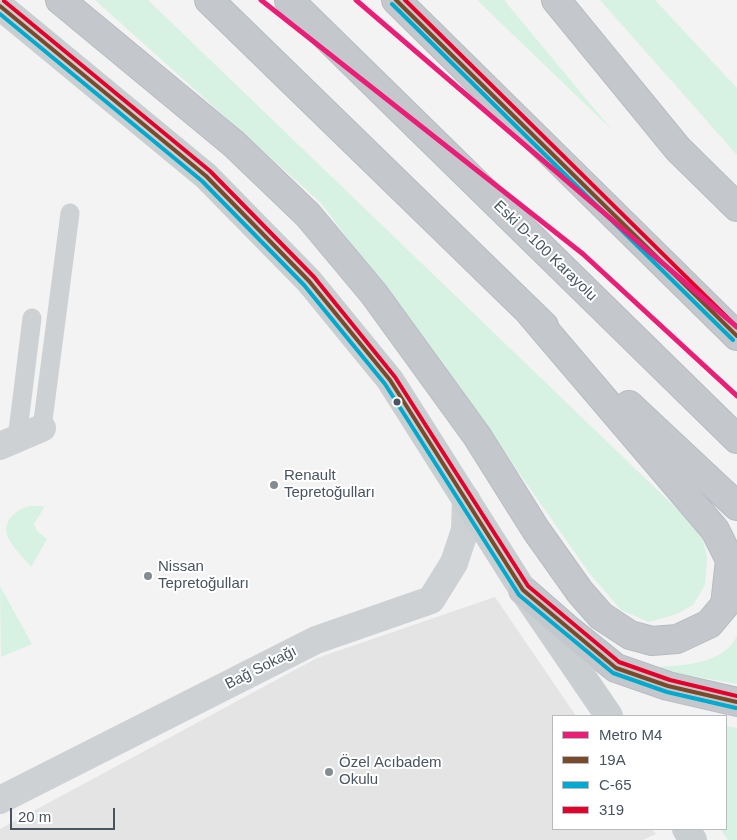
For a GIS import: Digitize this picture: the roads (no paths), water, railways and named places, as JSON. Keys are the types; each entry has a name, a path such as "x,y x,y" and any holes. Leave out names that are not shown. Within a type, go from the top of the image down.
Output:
{"highway":[{"path":"60,0 234,144 308,215 374,294 477,436 536,530 580,592 601,616 630,635 652,641 677,639 709,624 725,605 730,560 715,530 531,314"},
{"path":"209,0 531,314 737,506"},
{"name":"Eski D-100 Karayolu","path":"289,0 737,439"},
{"path":"396,0 737,336"},
{"path":"556,0 678,149 737,207"},
{"path":"523,590 570,632 616,668 668,686 737,702"}],"main road":[{"path":"0,6 206,176 309,281 390,380 523,590 608,715"}],"street":[{"path":"8,443 42,428"},
{"name":"Bağ Sokağı","path":"0,800 316,640 431,600 454,563 465,530 466,499"}],"lane":[{"path":"42,428 70,213"},
{"path":"8,443 32,318"}],"metro line":[{"name":"M4","path":"261,0 583,254 737,396"},
{"name":"M4","path":"356,0 737,327"}],"place":[{"name":"Renault Tepretoğulları","path":"274,485"},
{"name":"Nissan Tepretoğulları","path":"148,576"},
{"name":"Özel Acıbadem Okulu","path":"329,772"}]}
